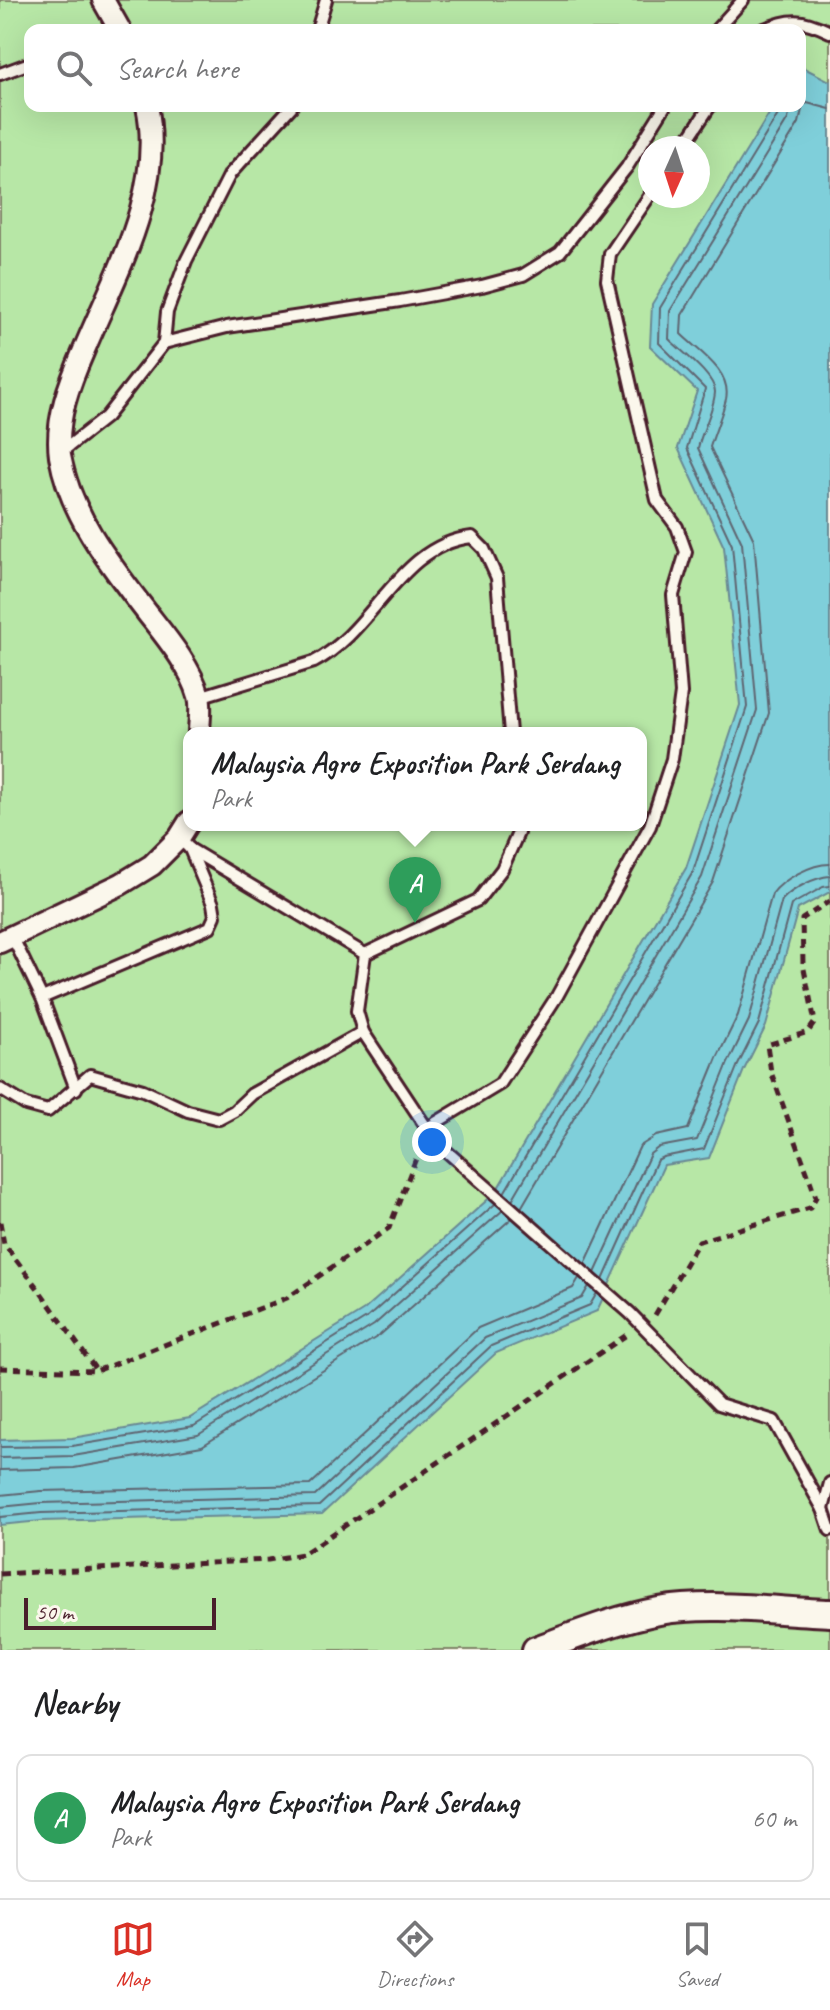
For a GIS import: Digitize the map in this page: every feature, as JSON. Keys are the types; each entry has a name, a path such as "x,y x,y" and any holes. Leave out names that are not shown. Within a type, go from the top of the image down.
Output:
{"street":[{"path":"103,0 115,24"},
{"path":"148,112 151,125 149,172 138,220 67,390 60,453 71,497 89,531 175,648 199,697 199,727"},
{"path":"6,939 121,884 152,865 186,836"},
{"path":"536,1650 612,1621 662,1611 714,1609 830,1613"}],"lane":[{"path":"319,24 326,0"},
{"path":"721,24 743,0"},
{"path":"777,24 808,21 830,32"},
{"path":"0,74 24,65"},
{"path":"60,453 106,417 164,343 167,312 186,261 230,174 287,112"},
{"path":"164,343 227,327 400,301 523,275 560,252 627,167 661,112"},
{"path":"690,136 706,112"},
{"path":"427,1128 500,1084 557,996 650,826 672,759 681,693 673,595 686,552 683,537 657,500 607,280 610,254 641,208"},
{"path":"199,697 314,662 332,652 349,638 421,556 453,539 472,537 484,549 497,578 509,727"},
{"path":"365,954 478,900 502,869 518,831"},
{"path":"186,836 365,954"},
{"path":"42,998 210,927 215,916 213,904 186,836"},
{"path":"6,939 42,998 76,1089"},
{"path":"365,954 357,1011 363,1032 436,1142 630,1313 719,1404 774,1421 823,1509 830,1530"},
{"path":"0,1089 26,1105 48,1111 90,1075 143,1090 188,1111 219,1119 234,1111 252,1094 363,1032"},
{"path":"823,1509 830,1483"}],"path":[{"path":"0,1574 268,1560 303,1554 654,1318 699,1241 810,1208 816,1197 771,1072 767,1045 808,1032 815,1022 803,964 802,919 830,901"},
{"path":"0,1368 96,1371 287,1298 389,1228 427,1128"},
{"path":"0,1222 4,1244 96,1371"}],"green space":[{"path":"0,0 830,0 830,1650 0,1650"}],"water":[{"path":"806,69 830,81 830,892 798,909 766,1026 744,1070 709,1158 664,1165 597,1311 496,1353 322,1514 41,1521 0,1525 0,1440 72,1438 190,1418 364,1310 495,1193 686,868 740,705 724,547 678,448 697,391 650,346 652,304 770,112 806,112"}],"place":[{"name":"Malaysia Agro Exposition Park Serdang","path":"415,923"}]}
